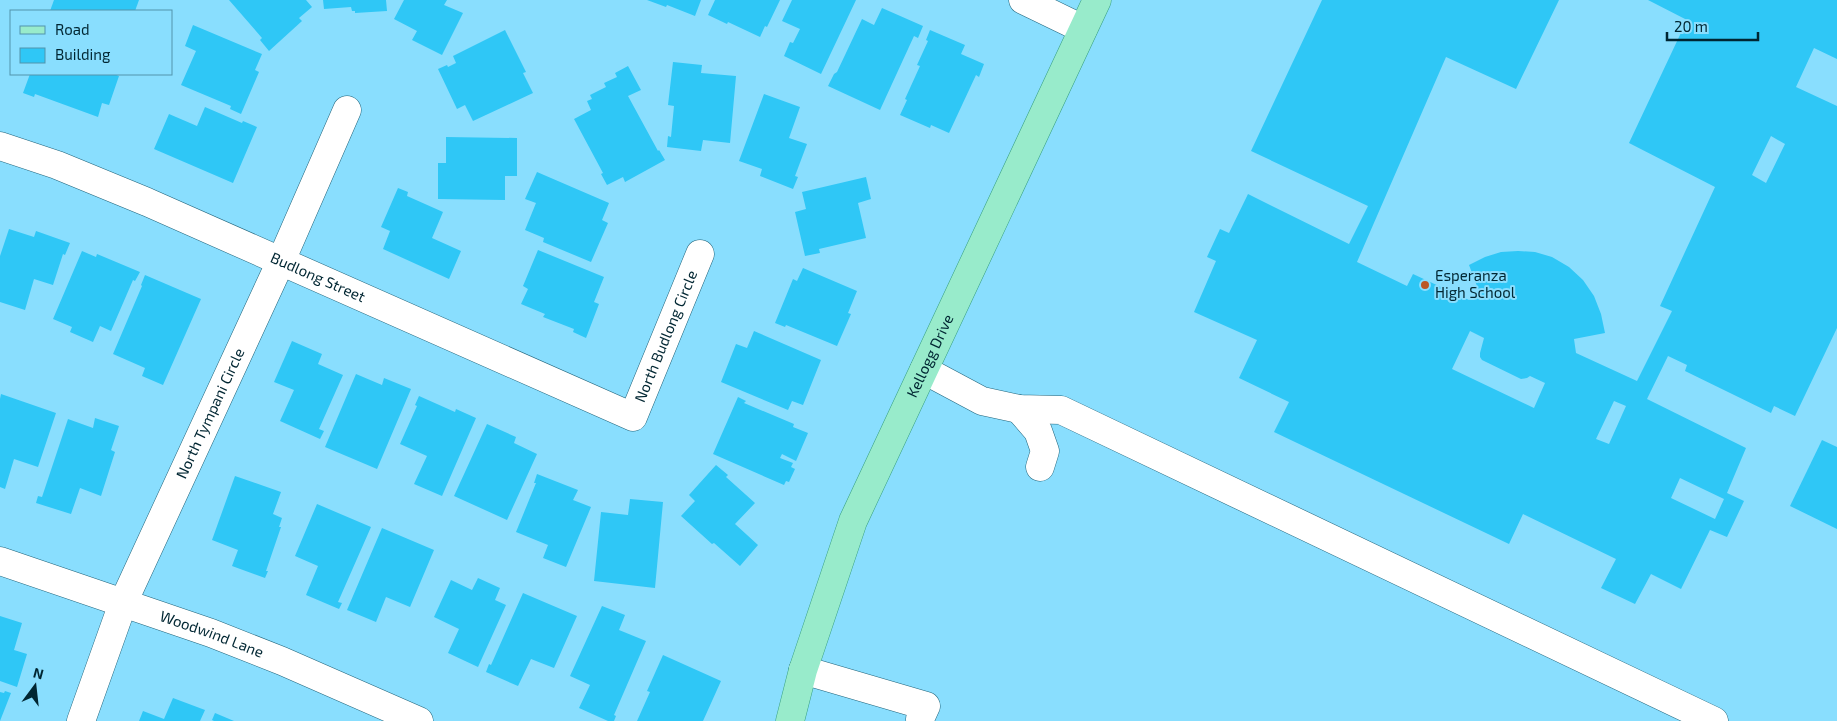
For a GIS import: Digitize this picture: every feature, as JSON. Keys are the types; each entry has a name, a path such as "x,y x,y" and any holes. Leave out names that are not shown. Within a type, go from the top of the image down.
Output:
{"main road":[{"name":"Kellogg Drive","path":"790,721 803,670 853,521 1097,0"}],"street":[{"path":"1023,0 1083,29"},
{"name":"North Tympani Circle","path":"81,721 123,603 281,261 347,110"},
{"name":"Budlong Street","path":"0,146 104,183 633,417"},
{"name":"North Budlong Circle","path":"633,417 700,254"},
{"path":"924,370 982,401 1019,409 1061,410 1714,721"},
{"path":"1019,409 1038,430 1045,451 1040,468"},
{"name":"Woodwind Lane","path":"0,561 211,633 282,661 419,721"},
{"path":"803,670 926,706 920,719"}],"building":[{"path":"54,0 139,0 135,10 50,10"},
{"path":"229,0 306,0 312,7 299,18 302,21 269,51 260,40 262,38"},
{"path":"323,0 386,0 387,11 355,13 351,7 324,9"},
{"path":"404,0 447,0 444,5 463,13 442,55 412,40 417,31 394,19"},
{"path":"647,0 701,0 695,16 667,5 666,7"},
{"path":"715,0 780,0 760,37 708,15"},
{"path":"792,0 856,0 821,74 784,56 790,42 793,43 800,29 782,21"},
{"path":"1322,0 1559,0 1516,89 1446,57 1357,262 1407,286 1413,274 1469,300 1480,294 1469,265 1501,252 1535,252 1552,257 1569,267 1583,280 1594,296 1601,314 1605,333 1574,339 1576,353 1637,381 1672,311 1660,306 1715,187 1629,143 1687,20 1648,0 1837,0 1837,59 1814,48 1796,87 1837,106 1837,328 1795,416 1774,406 1771,413 1685,371 1687,365 1668,356 1647,399 1746,448 1727,493 1744,501 1727,537 1710,530 1681,589 1651,574 1635,604 1601,588 1616,559 1523,514 1509,544 1274,432 1289,402 1239,378 1257,340 1194,312 1216,261 1207,257 1220,229 1229,233 1248,194 1349,244 1368,206 1251,151","holes":["1771,136 1785,144 1766,183 1752,175","1470,331 1484,338 1480,353 1482,360 1521,379 1530,376 1545,383 1534,408 1452,369","1614,401 1626,406 1609,444 1596,439","1680,478 1724,499 1715,519 1671,498"]},
{"path":"882,8 923,26 918,38 914,36 880,110 828,86 837,72 862,19 874,25"},
{"path":"193,25 262,54 255,70 259,72 241,114 230,109 231,106 181,85 196,51 185,46"},
{"path":"505,30 526,72 523,73 533,93 473,121 465,105 457,109 438,69 456,63 453,56"},
{"path":"930,30 965,45 961,54 984,64 979,77 976,75 949,133 931,125 930,128 900,115 920,66 917,65 928,41 926,40"},
{"path":"673,62 702,65 701,73 736,76 730,143 703,140 701,151 667,147 668,136 671,137 674,106 668,105"},
{"path":"628,66 641,90 628,96 658,151 665,160 625,182 623,177 607,185 601,174 603,173 574,119 591,110 587,101 592,99 590,95 606,87 604,83 617,77 615,73"},
{"path":"30,75 119,76 109,105 102,103 98,117 35,94 34,97 23,93"},
{"path":"764,94 800,107 789,138 807,144 795,176 798,177 793,189 760,176 762,169 739,161"},
{"path":"205,107 242,123 243,121 257,127 233,183 154,149 169,114 197,126"},
{"path":"446,137 517,138 517,176 505,176 505,200 438,199 438,163 446,163"},
{"path":"537,172 609,203 602,220 608,223 591,262 543,242 544,238 525,230 536,203 525,199"},
{"path":"866,177 871,199 858,203 866,238 819,249 820,253 805,256 795,212 806,209 802,192"},
{"path":"398,188 408,192 407,196 443,212 432,238 461,251 449,279 383,249 390,231 381,227"},
{"path":"9,229 34,237 36,231 70,243 65,255 63,254 53,285 34,279 25,310 0,302 0,256"},
{"path":"538,250 604,277 594,302 599,304 586,338 573,332 574,329 543,317 545,314 521,304 528,289 523,286"},
{"path":"82,251 96,257 97,254 140,272 135,281 133,280 111,331 100,326 93,342 70,332 72,327 53,319"},
{"path":"803,268 857,291 848,313 851,314 837,346 786,325 785,327 775,323 793,279 797,281"},
{"path":"145,275 201,299 163,385 142,376 145,368 113,354"},
{"path":"754,331 821,360 803,405 792,401 788,410 721,382 736,344 747,348"},
{"path":"292,341 322,354 318,364 343,375 319,429 324,431 320,439 280,421 294,390 274,382"},
{"path":"356,374 382,385 384,378 411,389 377,469 325,447"},
{"path":"1,394 56,413 38,467 14,459 5,489 0,487"},
{"path":"419,396 455,412 456,409 476,418 442,496 414,484 427,456 400,444 417,406 415,405"},
{"path":"738,397 746,401 744,403 794,424 793,427 808,433 796,461 782,454 780,458 793,463 791,467 795,469 789,482 786,481 784,485 713,454"},
{"path":"95,418 119,426 111,450 115,452 101,496 80,488 71,514 36,503 38,496 42,497 68,419 93,428"},
{"path":"487,424 516,437 514,443 537,454 507,520 454,496"},
{"path":"1822,440 1837,447 1837,529 1790,506"},
{"path":"716,465 728,475 726,477 755,503 735,524 758,545 740,566 681,516 695,501 689,495"},
{"path":"537,474 578,490 573,500 591,507 566,567 543,558 548,545 516,532 536,483 534,483"},
{"path":"235,476 281,492 273,514 282,518 279,527 281,527 265,578 232,566 238,550 212,540"},
{"path":"630,499 663,502 655,588 594,581 601,512 628,515"},
{"path":"317,504 371,527 338,602 342,603 339,609 306,595 318,566 295,556"},
{"path":"382,528 434,550 410,607 386,597 376,622 347,610"},
{"path":"478,578 500,588 495,600 506,605 478,667 448,653 459,629 434,617 451,580 472,590"},
{"path":"523,593 577,616 554,668 531,659 518,686 486,672 489,664 491,665"},
{"path":"602,606 625,615 619,630 646,641 614,715 616,716 614,721 608,721 579,708 590,685 570,676"},
{"path":"0,616 22,623 14,650 27,654 17,687 0,681"},
{"path":"663,655 721,681 703,721 637,721 650,692 647,691"},
{"path":"5,691 11,693 0,721 0,692 4,693"},
{"path":"173,698 205,710 200,721 139,721 143,711 164,719"},
{"path":"215,713 234,721 214,721 212,720"}],"place":[{"name":"Esperanza High School","path":"1425,285"}]}
